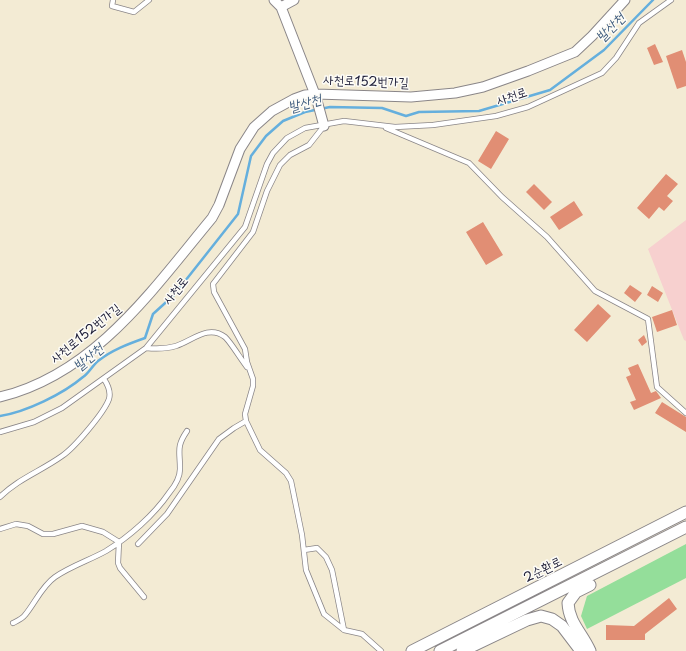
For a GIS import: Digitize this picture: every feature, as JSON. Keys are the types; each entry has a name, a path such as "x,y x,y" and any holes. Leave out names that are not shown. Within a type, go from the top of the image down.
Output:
{"street":[{"path":"274,0 281,7 315,96 323,123"},
{"path":"281,7 294,0"},
{"name":"사천로152번가길","path":"0,397 32,387 65,369 117,329 132,314 212,218 219,205 240,148 254,127 272,112 305,95 411,96 455,93 483,87 528,72 575,52 625,0"},
{"name":"2순환로","path":"412,651 686,512"},
{"path":"590,651 568,613 568,602 576,592 686,528"},
{"name":"2순환로","path":"440,651 686,528"},
{"path":"462,651 527,620 541,616 552,619 562,626 582,651"}],"lane":[{"path":"113,0 112,6 134,12 150,0"},
{"name":"사천로","path":"0,432 34,422 62,408 146,348 245,226 267,164 273,153 287,138 305,128 323,123 344,122 395,127 433,125 496,116 528,107 602,73 616,58 639,23 670,0"},
{"path":"323,123 309,145 290,155 280,165 267,191 253,232 213,284 214,292 245,349 253,386 245,414 246,421 260,450 286,472 291,481 304,550 306,570 324,614 344,630 362,634 381,651"},
{"path":"380,126 469,163 502,197 546,237 595,291 648,319 657,387 686,413"},
{"path":"146,348 157,349 173,346 202,333 211,333 225,337 250,371"},
{"path":"0,497 17,482 61,457 75,445 105,407 109,399 110,392 104,379"},
{"path":"138,544 167,514 219,439 246,421"},
{"path":"12,624 25,616 33,602 54,578 106,551 148,517 169,493 178,477 180,470 178,450 180,440 186,431"},
{"path":"0,529 16,524 28,526 43,534 53,534 82,526 103,532 119,542"},
{"path":"119,542 118,563 120,568 144,597"},
{"path":"304,550 317,548 326,557 332,570 344,630"}],"shaded area":[{"path":"686,220 686,341 684,340 648,249"}],"green space":[{"path":"686,544 686,578 587,629 581,616 587,596"}],"building":[{"path":"655,44 663,62 654,65 647,48"},
{"path":"682,50 686,62 686,86 677,89 666,56"},
{"path":"496,131 509,139 491,169 478,161"},
{"path":"666,174 678,184 667,196 673,201 664,211 659,207 649,219 637,208"},
{"path":"534,184 552,202 544,210 526,192"},
{"path":"574,201 583,215 559,230 550,217"},
{"path":"483,222 503,255 486,265 466,232"},
{"path":"630,285 642,293 635,302 624,293"},
{"path":"652,286 663,293 658,302 647,295"},
{"path":"598,304 611,316 587,342 574,330"},
{"path":"672,310 677,325 657,332 652,317"},
{"path":"644,335 647,342 642,346 638,340"},
{"path":"638,364 651,393 656,391 661,398 634,410 630,402 636,400 626,377 631,375 628,368"},
{"path":"662,402 686,417 686,432 655,413"},
{"path":"669,598 677,609 645,634 645,640 606,640 606,625 634,626"}],"waterway":[{"name":"발산천","path":"0,416 21,411 55,396 85,375 103,357 145,338 153,314 174,295 238,214 251,156 266,136 283,121 305,112 330,107 382,108 406,116 419,112 479,111 550,90 604,50 653,0"}]}
